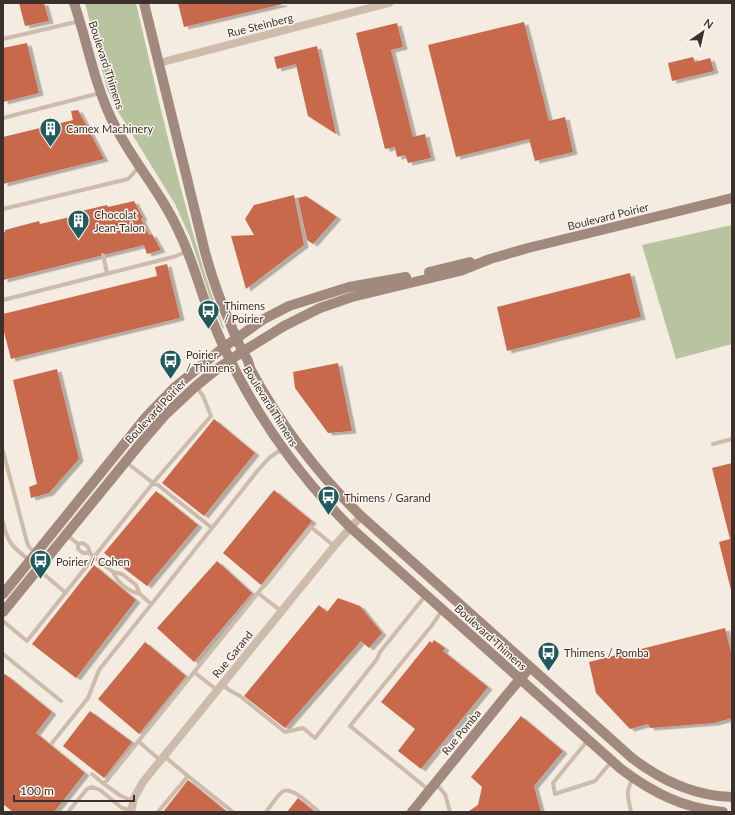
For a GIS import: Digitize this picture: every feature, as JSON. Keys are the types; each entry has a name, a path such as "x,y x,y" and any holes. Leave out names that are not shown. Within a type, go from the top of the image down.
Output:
{"street":[{"name":"Boulevard Thimens","path":"74,3 101,93 117,130 169,211 187,251 207,309 230,360 249,398 282,449 316,491 350,527 612,761 633,778 651,790 667,798 697,808 723,812"},
{"name":"Boulevard Thimens","path":"144,3 206,258 219,297 242,352 248,360 248,364 266,397 291,435 323,475 361,516 632,758 658,777 678,786 699,793 720,797 732,797"},
{"name":"Rue Steinberg","path":"159,63 389,3"},
{"name":"Boulevard Poirier","path":"3,594 32,556 146,417 180,383 236,337 264,319 289,306 330,292 412,276 457,264 490,259 732,198"},
{"name":"Boulevard Poirier","path":"3,612 125,461 166,414 196,386 230,360 296,320 337,302 374,291 460,271 490,259"},
{"name":"Rue Garand","path":"131,811 133,801 140,787 162,758 334,546 361,516"},
{"name":"Rue Pomba","path":"412,812 530,667"}],"lane":[{"path":"3,39 80,20"},
{"path":"3,118 101,93"},
{"path":"3,210 128,179 140,167"},
{"path":"3,300 173,257 187,251"},
{"path":"103,255 107,273"},
{"path":"3,622 28,642 153,483 211,416 203,396 196,386"},
{"path":"713,444 732,439"},
{"path":"52,742 88,698 99,670 259,469 269,458 282,449"},
{"path":"3,451 32,556"},
{"path":"125,461 212,528"},
{"path":"3,522 6,535 10,543 32,556"},
{"path":"104,784 311,527 334,546"},
{"path":"66,534 78,544 83,543 88,547 90,553 94,557 114,572 122,574 136,585 140,594"},
{"path":"38,570 66,594"},
{"path":"114,572 116,579 132,592 140,594 152,604"},
{"path":"258,593 281,611"},
{"path":"194,672 220,687 240,696 285,732 303,728 315,738 377,659 380,652 426,595"},
{"path":"442,609 433,624 350,726 432,787 445,794 450,812"},
{"path":"3,654 61,701"},
{"path":"588,740 553,783 555,794 595,781 612,761"},
{"path":"138,742 188,776 233,812"},
{"path":"92,774 120,796 133,801"},
{"path":"158,812 188,776"},
{"path":"631,812 627,791 633,778"},
{"path":"68,812 87,789 92,787 96,787 122,808 131,811"},
{"path":"266,812 282,793 289,790 319,812"}],"green space":[{"path":"85,3 136,3 179,182 199,253 224,328 223,329 209,295 190,237 175,204 114,105 107,89"},
{"path":"732,225 732,344 676,359 642,245"}],"building":[{"path":"19,3 44,3 49,21 25,26"},
{"path":"178,3 282,3 283,4 184,27"},
{"path":"524,22 549,121 565,117 573,152 535,161 529,139 456,157 428,45"},
{"path":"397,23 403,47 391,50 413,137 425,134 431,158 408,163 405,155 397,157 395,147 385,149 356,33"},
{"path":"27,43 39,93 3,102 3,48"},
{"path":"317,46 336,134 308,116 296,64 277,69 274,57"},
{"path":"693,57 695,62 710,58 714,71 672,81 668,63"},
{"name":"Camex Machinery","path":"78,110 104,159 3,184 3,137 73,120 71,111"},
{"path":"294,195 304,245 246,289 231,236 254,235 245,219 254,205"},
{"path":"306,196 337,217 313,244 307,240 298,198"},
{"name":"Chocolat Jean-Talon","path":"134,201 143,218 141,219 149,235 152,234 161,250 147,254 144,245 3,280 3,233 5,230 39,221 40,224 74,216 73,213 107,205 108,207"},
{"path":"167,264 180,318 11,359 3,328 3,314 157,276 155,267"},
{"path":"630,273 641,317 507,351 497,307"},
{"path":"338,363 352,431 328,433 295,388 293,372"},
{"path":"57,369 79,459 49,493 31,498 29,487 37,484 13,380"},
{"path":"214,419 255,453 204,516 162,483"},
{"path":"732,463 731,590 719,542 730,539 712,468"},
{"path":"274,490 312,521 261,585 223,553"},
{"path":"156,491 198,525 147,586 104,553"},
{"path":"217,561 252,593 194,662 157,628"},
{"path":"94,565 136,600 76,678 32,644"},
{"path":"338,598 360,606 382,633 369,648 361,641 285,728 244,696 319,605 327,612"},
{"path":"725,628 732,656 732,718 714,723 650,728 648,724 630,729 596,693 589,662"},
{"path":"434,640 445,648 443,651 488,687 421,769 398,751 415,729 381,702 430,641 432,643"},
{"path":"145,642 186,676 139,734 98,699"},
{"path":"5,674 52,712 36,733 85,773 54,812 13,812 3,804 3,676"},
{"path":"90,711 132,742 104,778 63,746"},
{"path":"521,716 563,751 534,786 541,812 470,812 469,811 478,805 482,787 471,777"},
{"path":"188,780 227,812 163,812"},
{"path":"298,798 315,812 287,812"}],"place":[{"name":"Camex Machinery","path":"51,148"},
{"name":"Chocolat Jean-Talon","path":"79,240"},
{"name":"Thimens / Poirier","path":"208,330"},
{"name":"Poirier / Thimens","path":"170,380"},
{"name":"Thimens / Garand","path":"329,516"},
{"name":"Poirier / Cohen","path":"41,580"},
{"name":"Thimens / Pomba","path":"548,672"}]}
